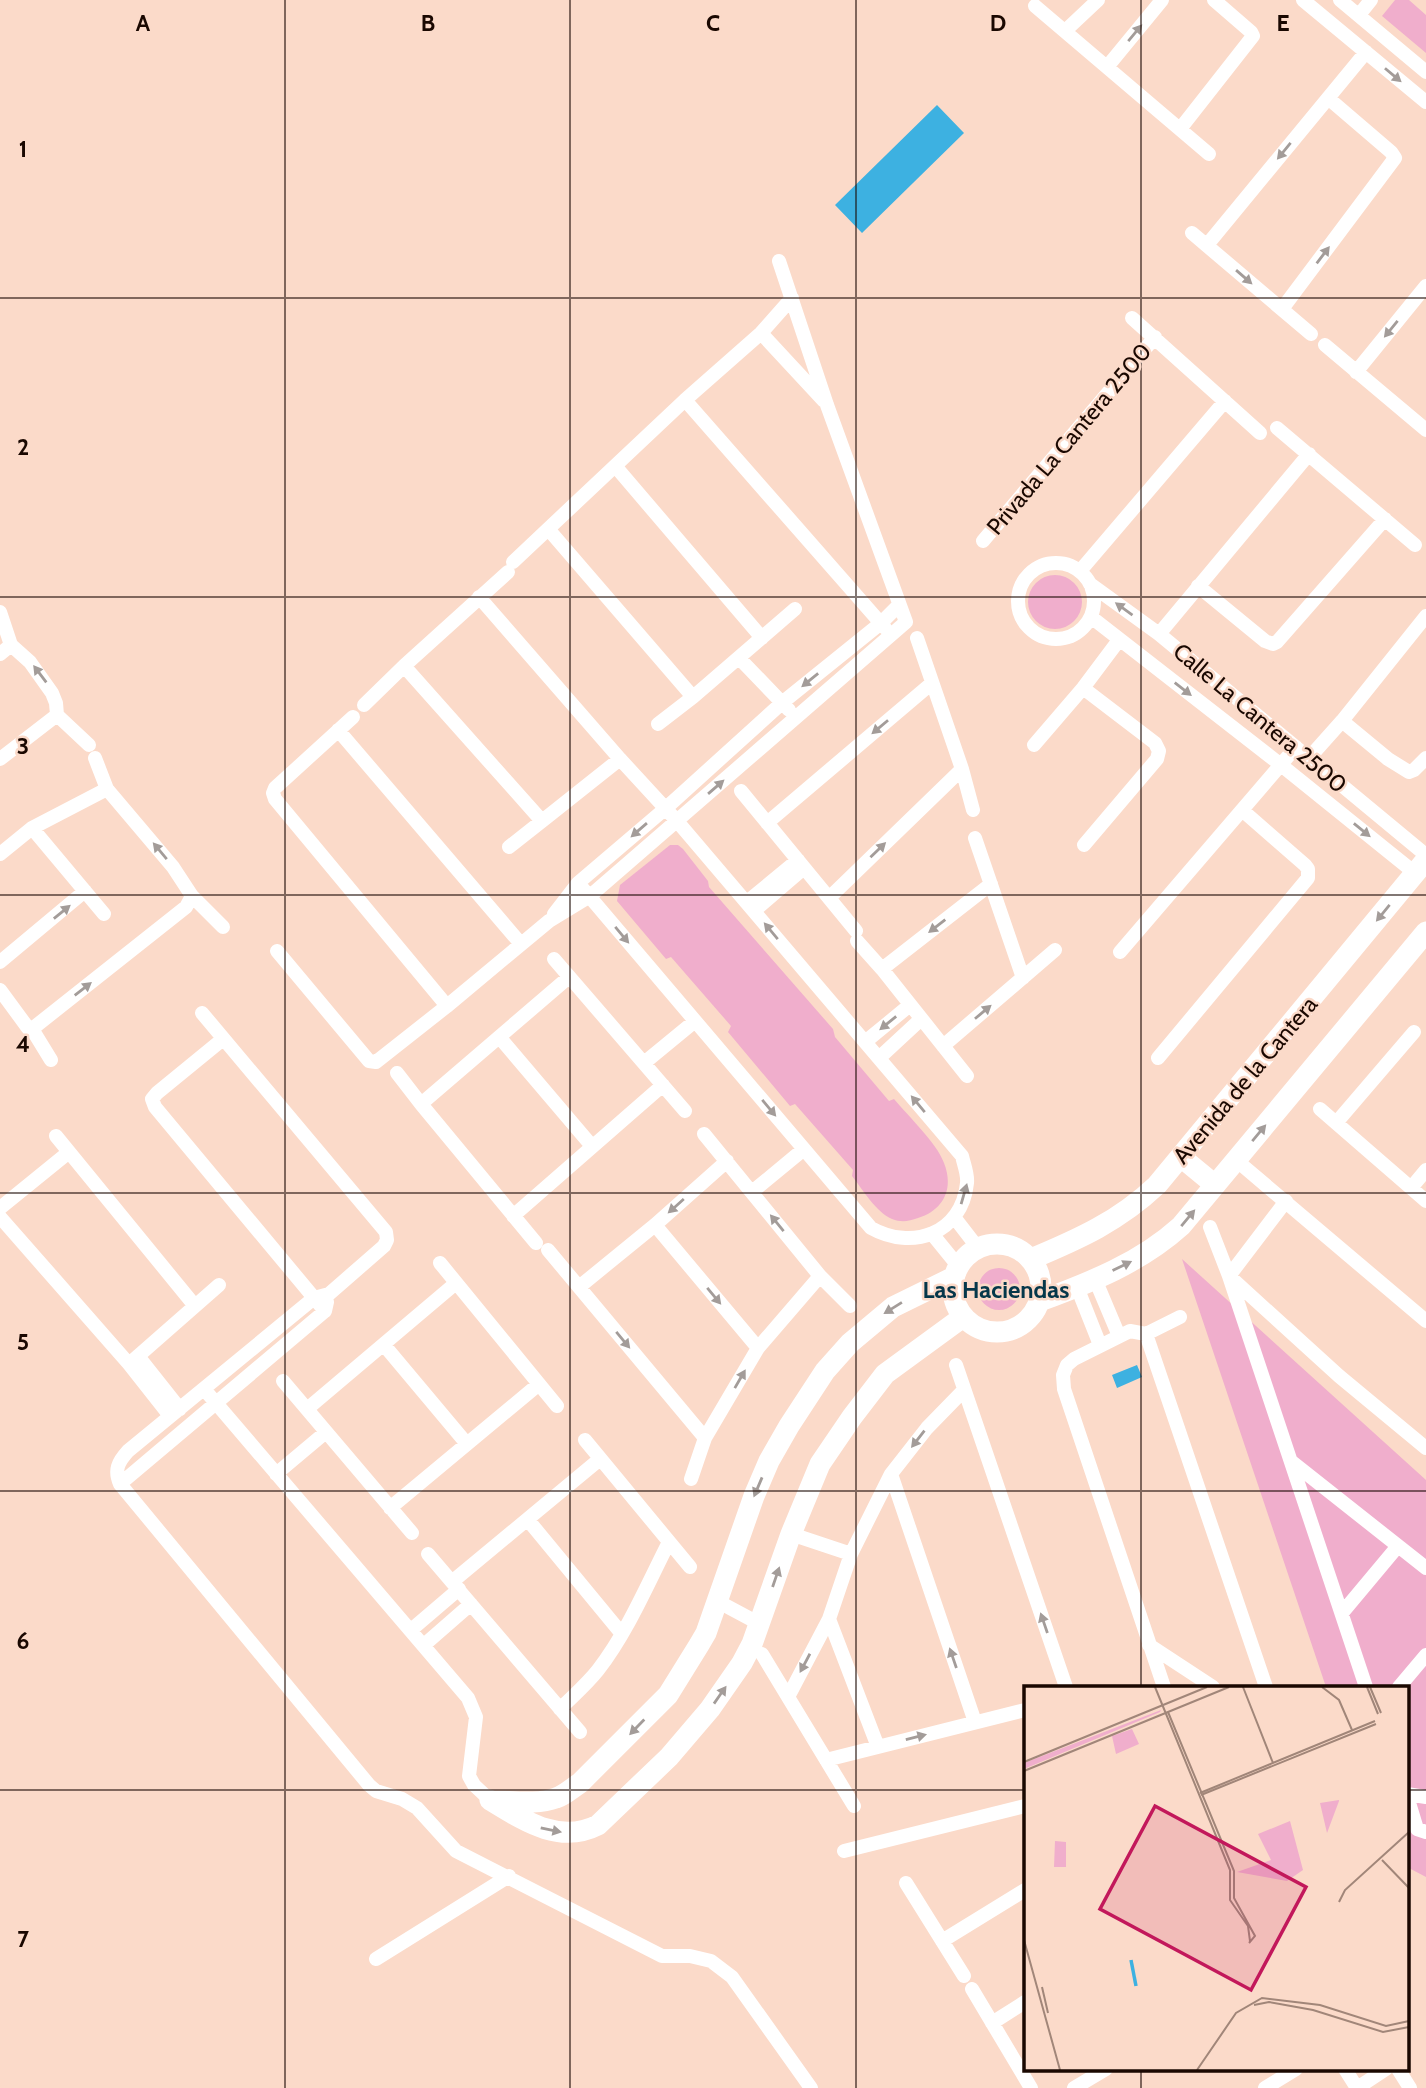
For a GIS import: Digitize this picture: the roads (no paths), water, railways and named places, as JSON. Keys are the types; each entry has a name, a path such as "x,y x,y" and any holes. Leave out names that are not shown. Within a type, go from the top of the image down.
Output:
{"street":[{"path":"1065,32 1098,0"},
{"path":"1107,67 1162,0"},
{"path":"1180,129 1253,36 1214,0"},
{"path":"1303,0 1426,102"},
{"path":"1340,0 1426,72"},
{"path":"1359,15 1371,0"},
{"path":"1035,6 1209,154"},
{"path":"1207,245 1366,52"},
{"path":"1282,310 1395,158 1328,98"},
{"path":"1192,233 1311,334"},
{"path":"277,951 369,1061 376,1062 384,1058 548,921 590,896 906,622 827,405 779,261"},
{"path":"1356,372 1426,286"},
{"path":"364,705 685,400 761,332 792,298"},
{"name":"Privada La Cantera 2500","path":"1132,318 1260,433"},
{"path":"761,332 827,405"},
{"name":"Privada La Cantera 2500","path":"982,541 1154,337"},
{"path":"1325,345 1426,430"},
{"path":"685,400 890,636"},
{"path":"1080,571 1225,401"},
{"path":"1278,428 1415,545"},
{"path":"1159,634 1309,454"},
{"path":"616,467 762,638"},
{"path":"1198,586 1265,641 1277,642 1385,519"},
{"path":"549,530 693,697"},
{"path":"1046,564 1072,566 1080,571 1090,584 1094,594 1091,617 1074,635 1062,639 1048,639 1036,634 1020,615 1017,602 1019,589 1025,578 1046,564"},
{"name":"Calle La Cantera 2500","path":"1090,584 1159,634 1296,747 1422,863"},
{"path":"479,597 620,759 666,807 962,1156 967,1181 964,1199 954,1217 933,1235 915,1239 884,1236 871,1228 578,883"},
{"path":"548,921 578,883 783,702 881,623 899,605"},
{"path":"659,724 795,610"},
{"path":"0,612 6,649 23,653 46,683 56,703 57,715 92,752 107,789 173,867 192,896 223,927"},
{"path":"1309,758 1426,616"},
{"name":"Calle La Cantera 2500","path":"1091,617 1281,765 1422,863"},
{"path":"917,639 962,769 973,810"},
{"path":"1034,746 1119,640"},
{"path":"840,656 851,670"},
{"path":"738,658 796,718"},
{"path":"404,666 542,821"},
{"path":"767,823 932,682"},
{"path":"1083,688 1155,743 1159,751 1157,760 1084,845"},
{"path":"0,759 57,715"},
{"path":"353,717 275,788 273,793 275,799 447,1006"},
{"path":"1342,720 1388,759 1409,772 1426,758"},
{"path":"338,730 521,944"},
{"path":"1120,952 1296,747"},
{"path":"509,847 620,759"},
{"path":"829,898 962,769"},
{"path":"0,854 32,828 107,789"},
{"path":"741,791 829,898 967,1076"},
{"path":"1157,1058 1308,878 1305,865 1242,810"},
{"path":"32,828 104,914"},
{"path":"975,838 1023,978"},
{"name":"Avenida de la Cantera","path":"1031,1259 1108,1224 1145,1196 1181,1157 1422,863"},
{"path":"750,907 801,864"},
{"path":"882,969 991,884"},
{"path":"0,962 85,891"},
{"path":"32,1029 186,908 192,896"},
{"name":"Avenida de la Cantera","path":"1040,1301 1125,1266 1164,1241 1181,1226 1426,932"},
{"path":"943,1046 1055,950"},
{"path":"554,959 685,1111"},
{"path":"421,1104 569,977"},
{"path":"0,990 28,1028 32,1029 51,1060"},
{"path":"865,1042 910,1005"},
{"path":"202,1013 386,1232 387,1240 384,1247 329,1294 314,1298 128,1451 116,1469 120,1485 369,1785 386,1796 410,1803 417,1808 456,1851 662,1956 690,1956 711,1961 732,1977 811,2088"},
{"path":"879,1058 921,1019"},
{"path":"644,1063 695,1021"},
{"path":"1336,1123 1414,1032"},
{"path":"500,1038 591,1146"},
{"path":"223,1039 152,1099 155,1107 325,1311"},
{"path":"397,1073 513,1216 579,1287 705,1438"},
{"path":"513,1216 663,1085"},
{"path":"1320,1109 1426,1201"},
{"path":"704,1134 820,1276 850,1306"},
{"path":"56,1136 195,1306"},
{"path":"752,1192 804,1149"},
{"path":"0,1208 69,1152"},
{"path":"1181,1157 1215,1185"},
{"path":"1236,1160 1426,1321"},
{"path":"579,1287 727,1161"},
{"path":"1411,1188 1426,1170"},
{"path":"1229,1276 1286,1201"},
{"path":"0,1217 133,1360 175,1413"},
{"path":"954,1217 978,1248"},
{"path":"655,1225 758,1348"},
{"path":"1210,1227 1229,1276 1366,1686"},
{"path":"490,1801 552,1800 580,1783 668,1695 706,1633 769,1461 825,1371 850,1343 893,1307 956,1272 969,1254 978,1248 994,1244 1021,1250 1031,1259 1041,1279 1040,1301 1035,1313 1025,1324 1000,1333 986,1332 973,1326 963,1317 956,1305 953,1291 956,1272 933,1235"},
{"path":"440,1263 557,1406"},
{"path":"691,1479 705,1438 758,1348 820,1276"},
{"path":"1229,1276 1339,1376 1426,1448"},
{"path":"307,1409 456,1283"},
{"path":"1086,1283 1119,1336"},
{"path":"1086,1283 1100,1345"},
{"path":"133,1360 219,1285"},
{"path":"120,1485 325,1311 329,1294"},
{"path":"204,1389 468,1698 476,1717 469,1776 474,1785 490,1801 529,1824 550,1831 572,1833 586,1831 598,1825 669,1757 710,1709 752,1644 791,1534 820,1464 886,1374 963,1317"},
{"path":"1164,1686 1064,1389 1063,1375 1067,1365 1100,1345 1135,1331 1146,1334 1180,1317"},
{"path":"1146,1334 1266,1686"},
{"path":"384,1345 467,1444"},
{"path":"956,1365 1066,1686"},
{"path":"283,1381 412,1533"},
{"path":"390,1508 539,1384"},
{"path":"788,1697 829,1619 851,1554 891,1474 927,1428 964,1390"},
{"path":"276,1474 326,1432"},
{"path":"585,1440 690,1567"},
{"path":"411,1630 528,1520 600,1459"},
{"path":"1291,1461 1426,1568"},
{"path":"891,1474 975,1722"},
{"path":"528,1520 622,1634"},
{"path":"791,1534 851,1554"},
{"path":"560,1709 596,1672 622,1634 669,1542"},
{"path":"1342,1614 1398,1546"},
{"path":"428,1554 580,1732"},
{"path":"717,1601 760,1624"},
{"path":"424,1645 471,1604"},
{"path":"829,1619 878,1747"},
{"path":"1149,1644 1212,1686"},
{"path":"762,1654 853,1806"},
{"path":"1400,1686 1426,1654"},
{"path":"826,1760 1024,1710"},
{"path":"1408,1795 1426,1797"},
{"path":"1408,1798 1417,1829 1426,1832"},
{"path":"844,1851 1024,1807"},
{"path":"376,1959 509,1877"},
{"path":"906,1884 964,1976"},
{"path":"942,1941 1024,1891"},
{"path":"972,1989 1031,2088"},
{"path":"992,2022 1024,2004"},
{"path":"1074,2088 1104,2070"},
{"path":"1265,2088 1294,2070"},
{"path":"1346,2070 1357,2088 1384,2070"},
{"path":"1399,2070 1410,2088"}],"water":[{"path":"937,105 964,133 862,233 835,205"},
{"path":"1137,1365 1142,1377 1117,1388 1112,1375"}],"district":[{"name":"Las Haciendas","path":"996,1290"}]}
